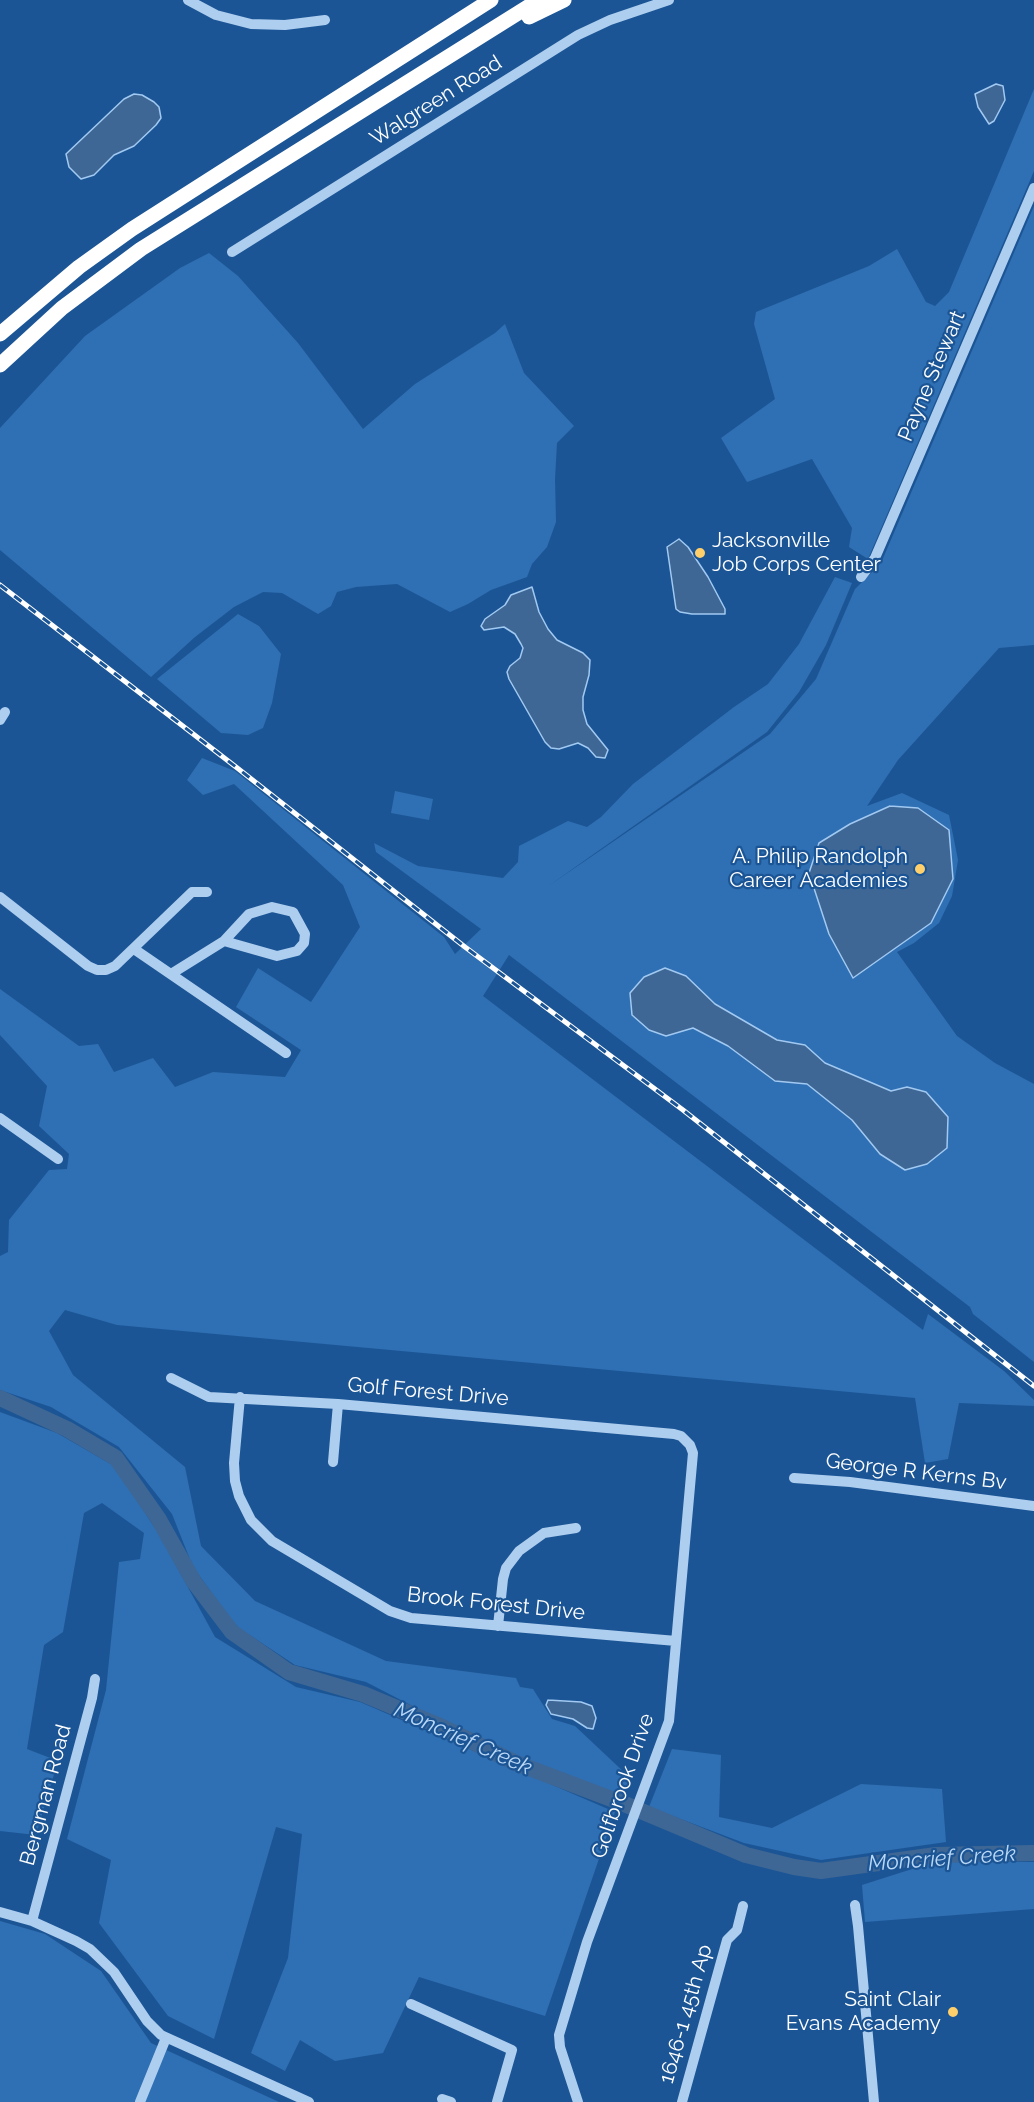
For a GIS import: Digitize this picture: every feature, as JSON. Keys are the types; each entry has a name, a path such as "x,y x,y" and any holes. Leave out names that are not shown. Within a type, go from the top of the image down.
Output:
{"highway":[{"path":"0,334 78,267 132,229 491,0"},
{"path":"0,365 62,308 141,249 539,0"},
{"path":"436,66 564,0"}],"street":[{"path":"188,0 216,15 251,24 285,25 325,20"},
{"name":"Walgreen Road","path":"232,252 578,35 610,20 669,0"},
{"name":"Payne Stewart","path":"861,578 875,558 1034,188"},
{"path":"0,897 88,966 97,970 106,970 115,966 134,949 192,892 207,892"},
{"path":"171,974 224,940 249,914 272,907 293,912 305,933 304,942 297,951 278,956 224,940"},
{"path":"134,949 286,1053"},
{"path":"0,1118 58,1159"},
{"name":"Golf Forest Drive","path":"171,1378 209,1396 338,1404 674,1434 685,1439"},
{"name":"Brook Forest Drive","path":"240,1397 234,1463 235,1481 245,1511 261,1532 272,1541 390,1611 411,1618 676,1641"},
{"path":"333,1462 338,1404"},
{"name":"Golfbrook Drive","path":"578,2102 560,2047 560,2035 587,1942 669,1721 693,1453 685,1439"},
{"name":"George R Kerns Bv","path":"794,1478 870,1485 1034,1506"},
{"path":"498,1626 502,1579 506,1568 519,1551 544,1533 576,1528"},
{"name":"Bergman Road","path":"32,1921 92,1698 95,1679"},
{"path":"855,1905 871,2099"},
{"name":"1646-1 45th Ap","path":"682,2102 727,1940 737,1929 743,1906"},
{"path":"0,1912 32,1921 76,1941 105,1962 153,2029 166,2038 309,2102"},
{"path":"411,2004 512,2050 497,2102"},
{"path":"140,2102 166,2038"}],"shaded area":[{"path":"996,84 1003,86 1005,100 994,121 989,124 978,107 975,94"},
{"path":"1034,89 1034,171 868,559 849,547 852,528 812,459 747,482 721,438 775,399 754,324 756,312 869,266 897,249 926,302 935,306 949,292"},
{"path":"134,94 142,95 154,102 159,107 161,118 134,146 114,155 94,175 81,179 69,167 66,154 124,99"},
{"path":"1034,206 1034,645 999,648 898,760 867,806 902,793 949,815 958,860 952,896 939,923 914,943 897,952 957,1036 995,1063 1034,1084 1034,1362 973,1314 970,1307 509,955 483,996 923,1330 928,1314 1004,1371 1034,1400 1034,1406 959,1403 948,1459 925,1463 915,1398 117,1325 65,1310 49,1331 73,1375 185,1467 201,1546 255,1601 386,1661 516,1678 520,1687 533,1689 552,1719 575,1726 626,1774 634,1777 621,1797 519,1761 366,1682 295,1665 236,1626 193,1567 172,1514 119,1447 51,1407 0,1390 0,1256 8,1252 9,1220 49,1170 67,1169 69,1154 39,1126 47,1086 0,1035 0,989 79,1046 98,1044 114,1072 153,1058 175,1087 213,1072 285,1077 301,1050 236,1007 258,968 311,1002 360,927 343,885 234,784 203,795 187,780 202,758 235,771 444,937 455,954 481,929 376,852 374,843 418,866 503,878 518,862 519,846 568,821 587,827 601,817 633,784 768,684 799,644 835,577 852,583 826,645 799,692 767,732 547,887 770,734 816,679 855,589 881,563"},
{"path":"209,253 238,276 298,343 363,429 415,384 495,333 505,324 524,373 574,426 557,443 556,522 547,547 532,564 527,577 491,590 450,612 397,584 356,587 337,592 331,606 318,614 282,593 263,592 234,607 195,637 151,677 0,550 0,428 85,336 180,268"},
{"path":"679,539 688,547 708,577 725,609 725,614 692,614 676,609 667,547"},
{"path":"532,587 539,612 548,629 557,640 583,653 590,660 589,675 583,697 583,710 587,724 608,750 605,758 596,757 588,748 578,743 559,749 551,748 545,742 507,672 510,666 520,658 523,648 521,644 515,634 504,627 484,630 481,626 485,619 505,605 511,595"},
{"path":"238,614 259,626 281,654 272,703 263,728 248,735 221,733 157,679"},
{"path":"395,791 433,799 429,820 391,813"},
{"path":"890,806 918,808 949,830 953,879 931,923 853,978 829,934 809,873 819,843 850,824"},
{"path":"665,968 686,976 715,1004 777,1040 805,1045 825,1063 891,1091 907,1087 926,1092 948,1117 947,1148 927,1164 905,1170 880,1154 852,1120 807,1084 775,1081 728,1046 693,1028 666,1036 649,1030 632,1015 630,993 644,977"},
{"path":"0,1412 57,1433 114,1466 159,1534 215,1637 296,1687 360,1702 615,1812 545,2016 419,1977 383,2053 335,2061 300,2040 285,2071 251,2053 288,1958 302,1834 276,1827 214,2039 168,2016 99,1923 111,1860 67,1839 106,1690 119,1562 140,1559 144,1533 102,1503 84,1513 63,1632 44,1645 27,1749 58,1761 36,1835 0,1831"},
{"path":"548,1700 581,1702 592,1706 596,1718 593,1729 573,1719 551,1714 546,1705"},
{"path":"672,1749 721,1755 719,1817 772,1828 861,1784 942,1789 946,1842 821,1860 744,1843 649,1807"},
{"path":"937,1861 1034,1862 1034,1909 865,1922 862,1885"},
{"path":"0,1921 45,1934 101,1971 151,2043 279,2102 0,2102"}],"waterway":[{"name":"Moncrief Creek","path":"0,1398 67,1429 116,1458 158,1518 194,1582 232,1632 289,1672 363,1694 442,1727 516,1763 622,1803 746,1855 794,1867 821,1871 936,1855 1034,1853"}],"railway":[{"path":"0,585 465,947 683,1110 1034,1386"}],"place":[{"name":"Jacksonville Job Corps Center","path":"700,553"},
{"name":"A. Philip Randolph Career Academies","path":"920,869"},
{"name":"Saint Clair Evans Academy","path":"953,2012"}]}
